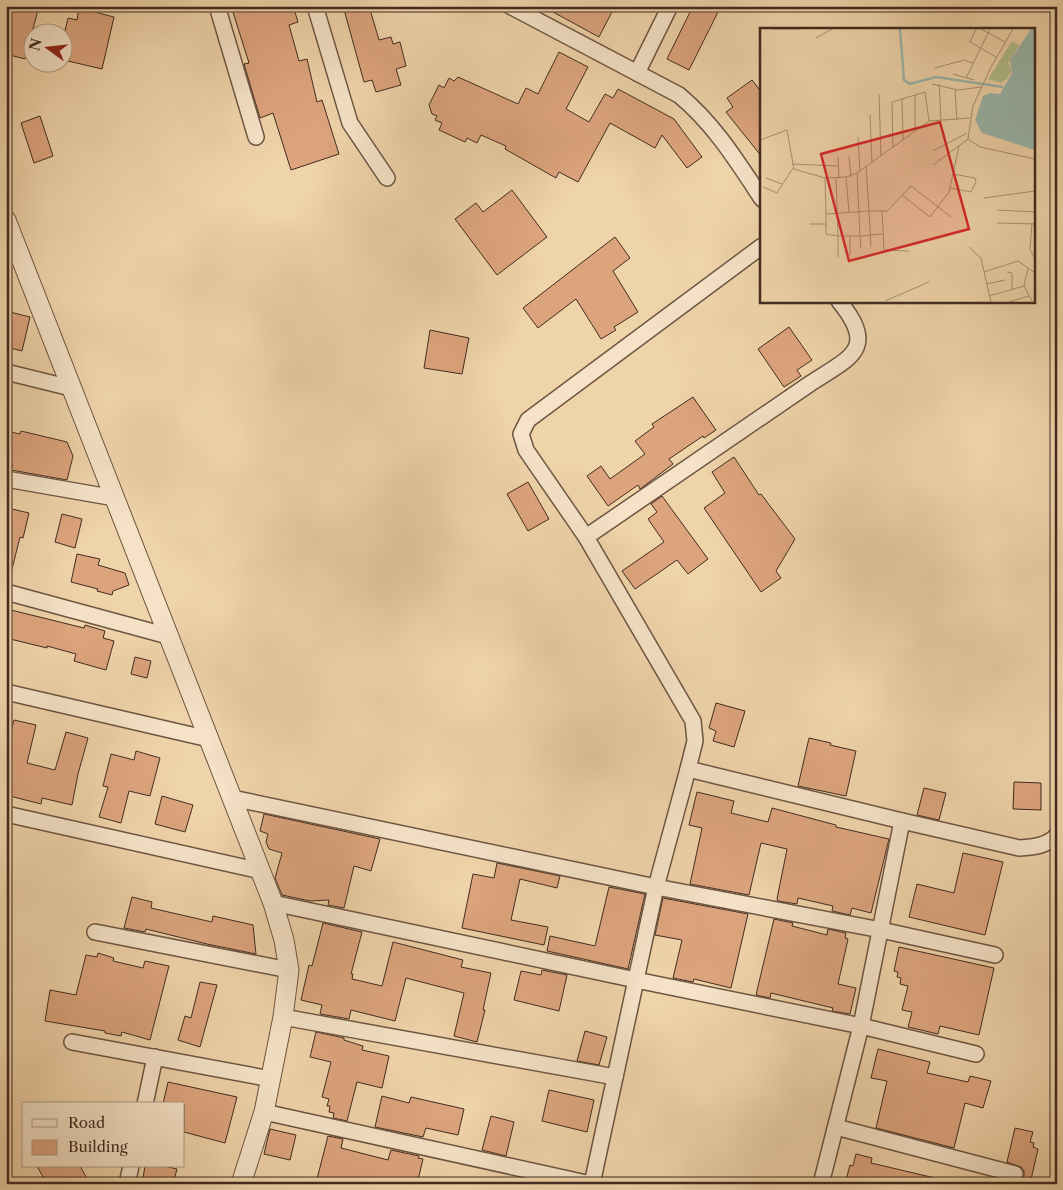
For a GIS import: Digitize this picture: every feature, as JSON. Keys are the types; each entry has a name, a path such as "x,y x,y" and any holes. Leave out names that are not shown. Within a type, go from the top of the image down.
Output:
{"street":[{"path":"217,6 256,137"},
{"path":"315,6 350,123 387,178"},
{"path":"637,73 670,6"},
{"path":"514,7 680,95 695,108 728,147 760,196"},
{"path":"6,220 13,253 71,388 115,498 273,903 284,940 289,970 283,1017 264,1112 241,1184"},
{"path":"264,1112 592,1184 656,886 695,741 693,721 586,537 526,450 521,434 528,420 760,247"},
{"path":"586,537 847,359 858,345 858,330 840,302"},
{"path":"6,372 71,388"},
{"path":"6,479 115,498"},
{"path":"6,592 168,636"},
{"path":"6,692 209,739"},
{"path":"688,769 902,822 1019,848 1036,846 1052,841 1057,835"},
{"path":"232,798 656,886 881,930 994,955"},
{"path":"6,814 260,871"},
{"path":"821,1184 861,1026 902,822"},
{"path":"273,903 861,1026 976,1054"},
{"path":"96,932 289,970"},
{"path":"283,1017 615,1077"},
{"path":"72,1042 271,1079"},
{"path":"145,1102 155,1057"},
{"path":"836,1127 1015,1174"},
{"path":"127,1184 131,1168"}],"building":[{"path":"13,6 24,6 38,10 35,22 22,22 22,58 6,54 6,30"},
{"path":"231,6 293,6 298,22 289,25 299,61 307,59 317,102 322,100 339,154 291,170 273,113 260,118 244,64 249,63"},
{"path":"343,6 369,6 379,40 391,37 393,44 400,42 406,66 396,69 401,85 376,92 372,80 364,82"},
{"path":"542,6 615,6 599,37"},
{"path":"693,6 721,6 689,70 667,59"},
{"path":"79,8 114,17 102,69 72,62 72,22 67,22 68,18 77,20"},
{"path":"559,52 588,67 566,109 589,122 605,94 613,98 618,89 674,119 702,157 687,168 662,135 655,148 610,123 578,182 559,172 556,178 505,149 506,146 481,135 477,143 467,138 465,142 439,130 442,123 435,120 437,116 432,114 429,105 439,85 444,88 449,78 454,81 458,77 518,104 526,88 538,94"},
{"path":"752,80 760,90 760,154 726,112 733,107 727,98"},
{"path":"40,116 53,156 34,163 21,123"},
{"path":"512,190 547,237 497,275 455,219 476,203 483,212"},
{"path":"615,237 630,258 613,271 638,312 614,327 616,330 601,339 576,299 538,328 523,308"},
{"path":"6,311 30,317 22,351 6,347"},
{"path":"789,327 812,360 797,370 801,376 784,387 758,349"},
{"path":"430,330 469,338 462,374 424,368"},
{"path":"693,397 716,430 704,438 703,436 669,459 673,464 640,489 638,485 608,506 587,476 601,466 610,479 645,454 635,441 654,427 652,424"},
{"path":"6,431 20,434 21,431 67,442 73,456 67,480 11,470 13,465 6,463"},
{"path":"734,457 759,495 761,494 795,539 776,571 781,578 761,592 704,508 725,493 712,472"},
{"path":"528,482 549,519 528,531 507,494"},
{"path":"662,496 708,559 688,574 677,560 635,589 622,571 664,542 648,519 657,512 651,504"},
{"path":"8,508 29,513 23,538 20,537 11,573 6,572 6,515"},
{"path":"62,514 82,519 75,548 55,542"},
{"path":"77,554 100,559 98,565 125,573 129,585 113,591 112,595 71,582"},
{"path":"11,610 84,628 85,625 105,631 103,638 114,641 106,670 74,661 76,654 6,638 6,629"},
{"path":"135,657 151,661 147,678 131,674"},
{"path":"716,703 745,711 734,747 713,741 716,731 709,728"},
{"path":"14,720 36,725 27,763 55,770 66,732 88,738 72,805 42,798 41,804 6,795 6,750"},
{"path":"809,738 856,751 846,796 798,786"},
{"path":"136,751 160,758 150,796 129,791 121,823 99,817 108,787 103,786 111,754 134,760"},
{"path":"1014,782 1041,783 1041,810 1013,809"},
{"path":"924,788 946,793 939,820 917,815"},
{"path":"697,792 734,801 731,813 768,822 772,808 836,825 836,827 889,839 871,913 852,908 850,915 832,911 833,906 798,898 797,904 778,901 787,849 761,843 749,895 690,884 702,828 689,825"},
{"path":"162,796 193,805 185,832 155,824"},
{"path":"264,814 380,839 371,871 354,866 344,908 328,905 329,900 310,901 282,895 275,878 282,853 269,849 266,842 268,834 260,831"},
{"path":"963,853 1003,862 985,935 909,917 917,884 954,893"},
{"path":"497,863 560,876 557,888 520,879 511,920 548,927 544,945 462,928 473,874 494,878"},
{"path":"609,887 645,894 628,969 547,951 550,936 595,946"},
{"path":"132,897 152,902 151,908 212,922 213,916 253,925 256,954 146,929 145,932 124,928"},
{"path":"663,898 748,914 731,988 694,979 693,982 673,978 682,940 655,935"},
{"path":"774,919 793,923 792,926 827,935 828,929 846,933 845,938 848,939 838,984 856,988 850,1014 832,1011 833,1008 771,993 770,998 756,995"},
{"path":"323,923 362,932 351,974 353,974 352,979 382,986 393,942 463,960 461,967 491,973 477,1042 454,1036 464,993 406,978 395,1021 351,1010 349,1019 320,1014 322,1005 301,1000 309,965 312,966"},
{"path":"899,947 994,968 979,1035 940,1026 938,1034 908,1027 912,1012 902,1010 908,986 900,984 901,978 897,977 898,972 894,971"},
{"path":"98,953 114,958 113,961 143,968 145,961 169,966 150,1040 122,1032 121,1036 105,1033 105,1031 45,1021 50,990 76,995 86,955 97,957"},
{"path":"542,970 567,975 559,1011 514,1000 521,971 541,975"},
{"path":"200,982 217,985 200,1047 178,1040 185,1016 191,1018"},
{"path":"585,1031 607,1037 599,1065 577,1061"},
{"path":"316,1032 344,1038 344,1040 363,1046 362,1050 389,1056 382,1088 357,1082 347,1121 333,1118 334,1113 329,1112 330,1106 327,1106 329,1099 322,1097 331,1062 310,1057"},
{"path":"878,1049 930,1062 927,1073 968,1082 970,1076 991,1081 983,1108 965,1103 954,1148 876,1128 887,1081 871,1078"},
{"path":"168,1082 237,1097 225,1143 185,1132 185,1102 163,1102"},
{"path":"549,1090 594,1100 587,1132 542,1121"},
{"path":"382,1096 409,1103 411,1097 464,1109 458,1135 426,1128 423,1137 375,1127"},
{"path":"491,1116 514,1122 506,1156 482,1150"},
{"path":"1015,1128 1033,1132 1030,1142 1034,1143 1033,1147 1038,1149 1030,1184 1002,1184 1003,1180 1018,1183 1024,1176 1024,1171 1021,1167 1007,1162"},
{"path":"270,1129 296,1135 290,1160 264,1154"},
{"path":"328,1136 343,1139 341,1148 388,1160 391,1150 419,1156 418,1158 423,1159 417,1184 336,1184 317,1179"},
{"path":"856,1154 872,1158 871,1163 935,1178 934,1184 849,1184 849,1181 846,1180 850,1165 853,1166"},
{"path":"38,1168 81,1168 90,1184 47,1184"},
{"path":"145,1168 177,1169 173,1184 142,1184"}]}
